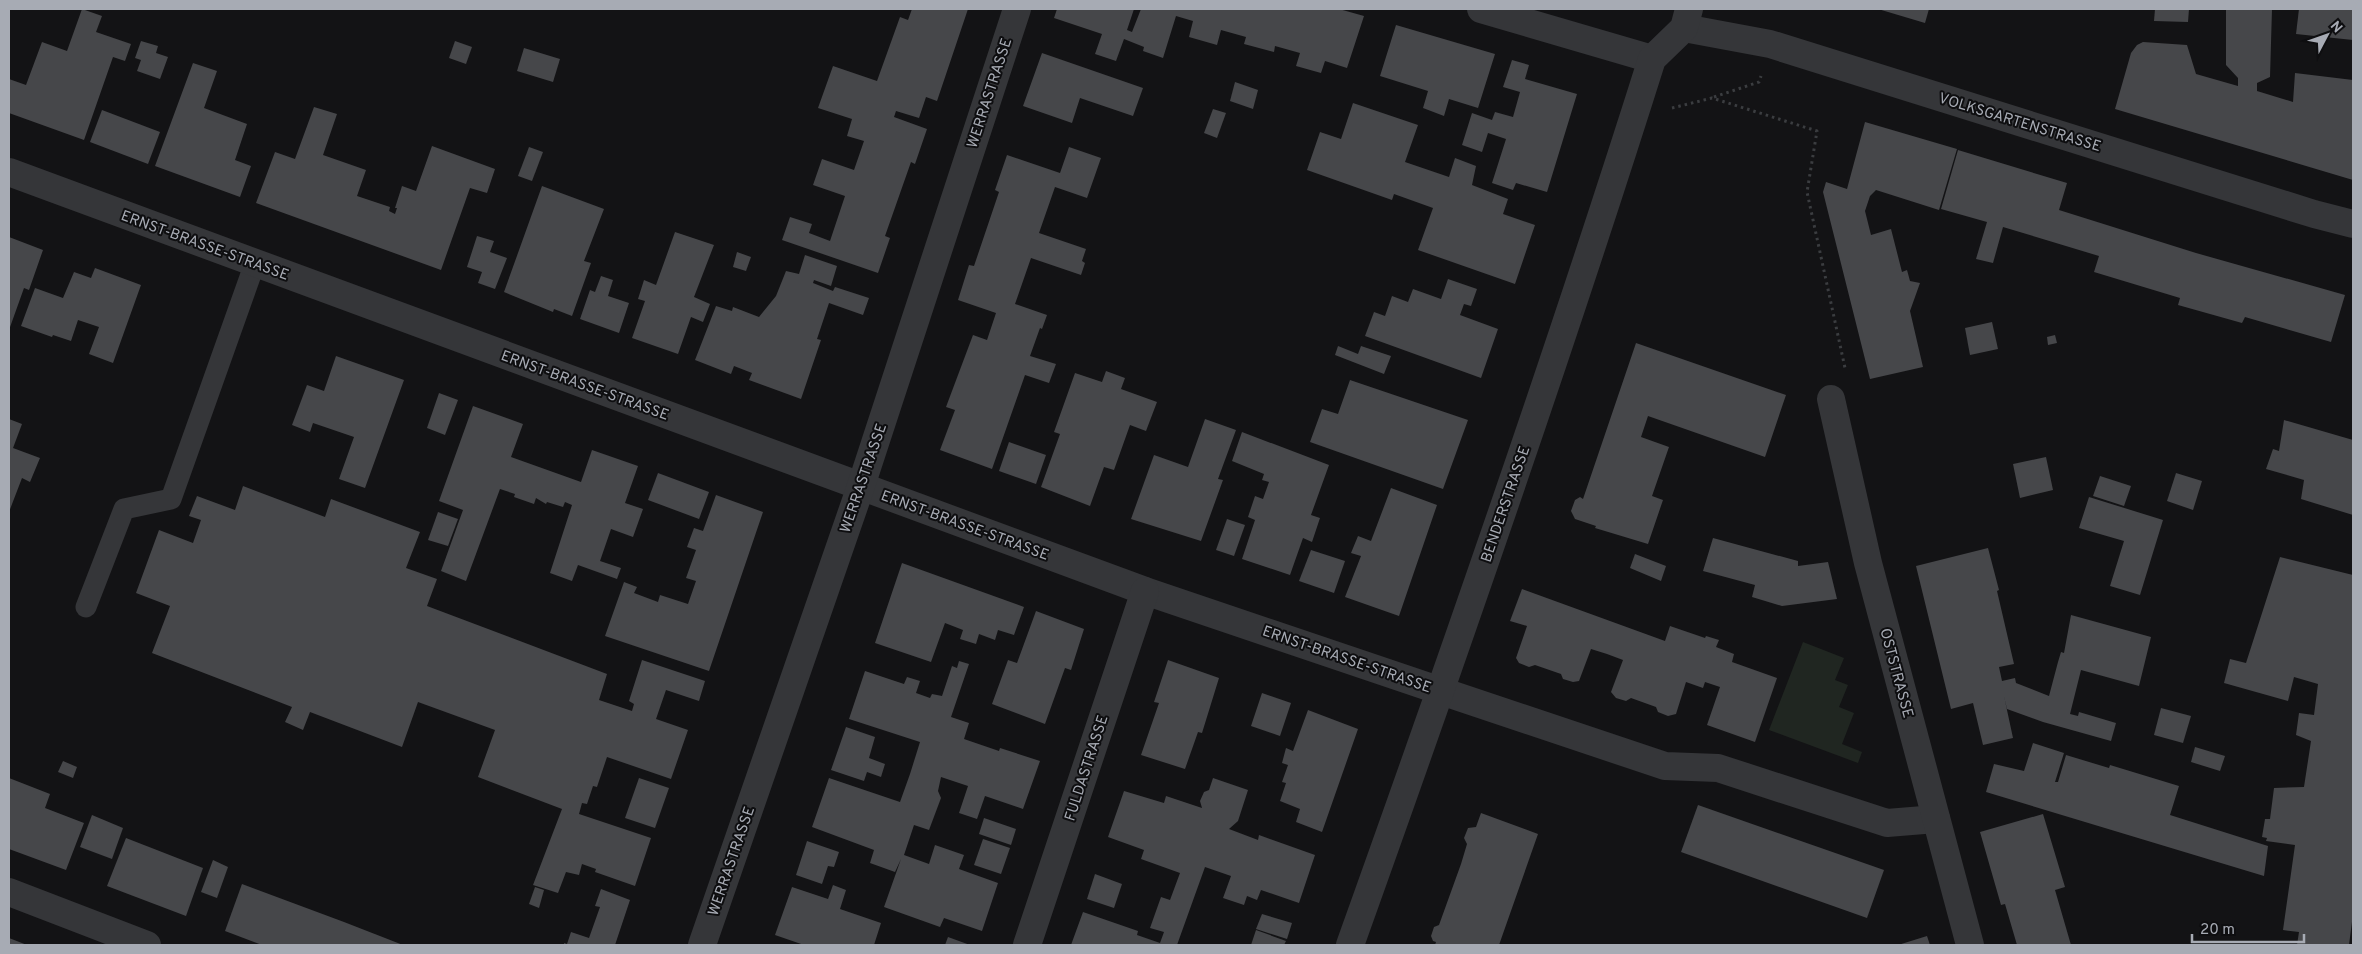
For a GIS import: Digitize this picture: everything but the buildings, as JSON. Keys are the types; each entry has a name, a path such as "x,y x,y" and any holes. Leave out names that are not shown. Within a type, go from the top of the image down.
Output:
{"street":[{"name":"WERRASTRASSE","path":"702,945 861,486 1017,9"},
{"path":"1481,9 1652,59 1686,18"},
{"name":"VOLKSGARTENSTRASSE","path":"1686,18 2305,211 2353,224"},
{"name":"BENDERSTRASSE","path":"1350,945 1441,691 1652,59"},
{"name":"ERNST-BRASSE-STRASSE","path":"9,172 1145,591 1441,691 1665,766 1718,768 1887,823 1936,819"},
{"name":"OSTSTRASSE","path":"1831,399 1868,563 1970,945"},
{"name":"FULDASTRASSE","path":"1027,945 1145,591"},
{"path":"9,892 147,945"}],"lane":[{"path":"86,607 124,509 171,499 255,263"}],"path":[{"path":"1633,118 1712,98 1759,82 1770,44"},
{"path":"1712,98 1817,131 1807,192 1848,382 1831,399"}],"shaded area":[{"path":"1803,642 1844,658 1835,680 1848,685 1839,707 1854,713 1842,744 1862,752 1858,763 1769,730"}]}
